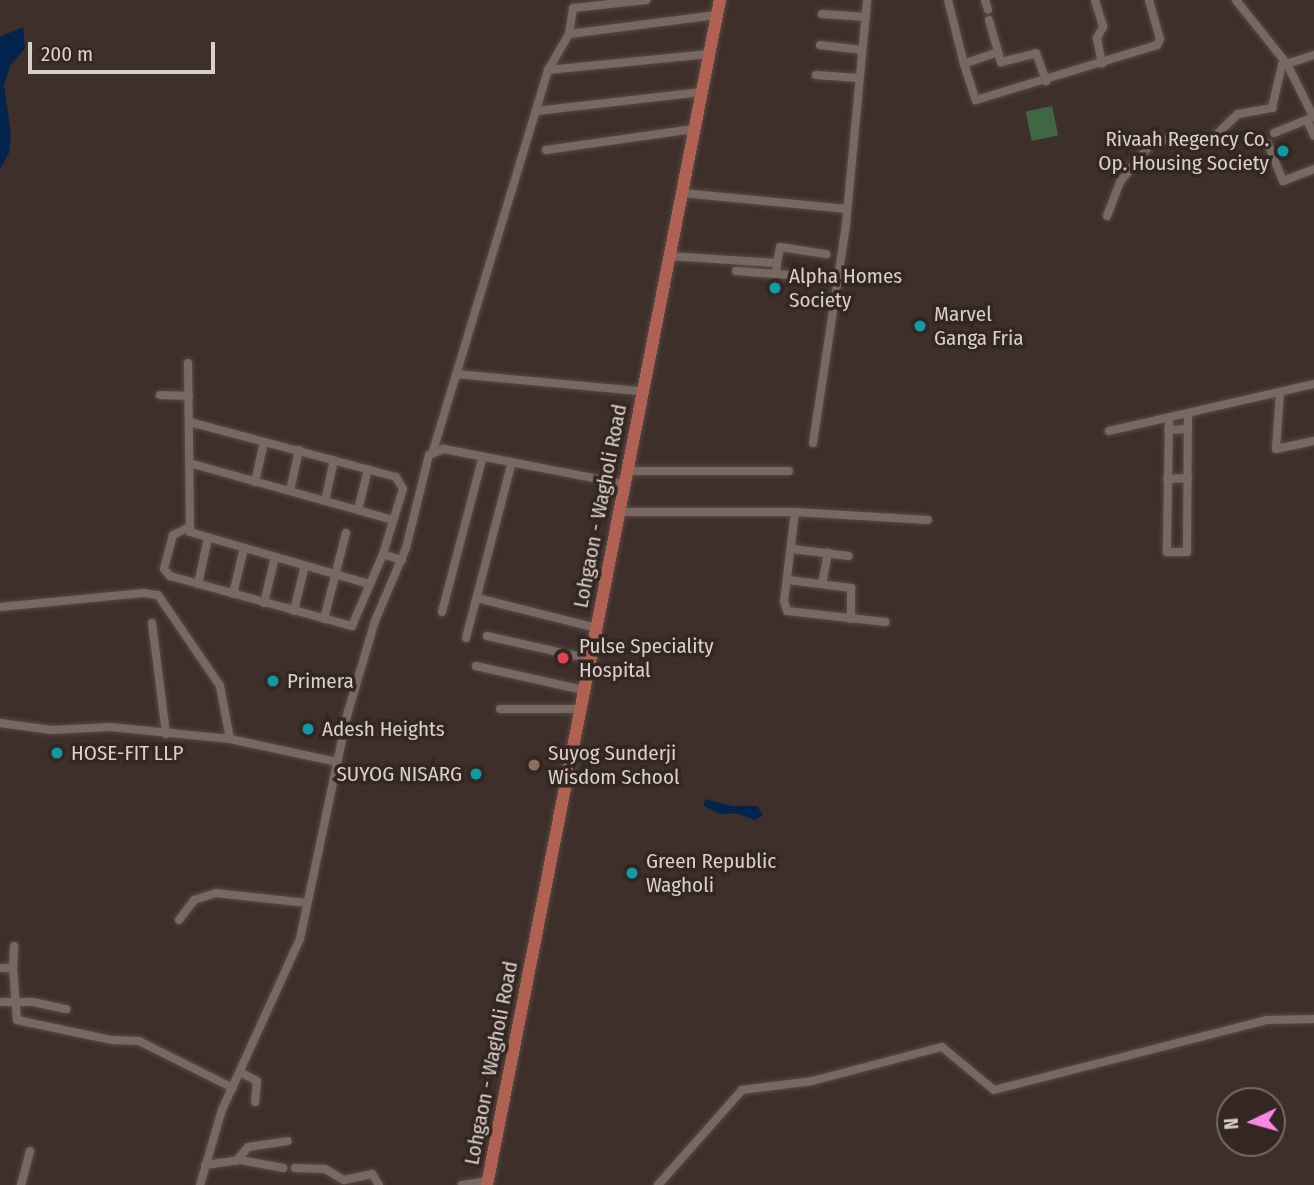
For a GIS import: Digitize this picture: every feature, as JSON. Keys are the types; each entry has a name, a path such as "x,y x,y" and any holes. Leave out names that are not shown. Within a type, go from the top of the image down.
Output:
{"main road":[{"name":"Lohgaon - Wagholi Road","path":"487,1183 720,0"}],"street":[{"path":"201,1185 205,1165 233,1088 287,971 307,903 337,762 365,653 402,560 548,70 569,34 573,8 647,0"},
{"path":"813,443 846,209 867,0"},
{"path":"948,0 976,100 1102,64 1160,43 1149,0"},
{"path":"985,0 988,10"},
{"path":"1096,0 1103,27 1097,38 1102,64"},
{"path":"1236,0 1287,64 1314,118"},
{"path":"822,14 866,17"},
{"path":"569,34 717,15"},
{"path":"989,20 1003,63 1036,53 1045,81"},
{"path":"820,45 862,50"},
{"path":"964,64 998,52"},
{"path":"548,70 709,54"},
{"path":"1107,216 1120,182 1154,140 1212,139 1238,114 1270,110 1282,65 1314,55"},
{"path":"816,75 858,78"},
{"path":"536,111 702,92"},
{"path":"1274,133 1307,120 1314,136"},
{"path":"546,150 695,129"},
{"path":"1268,144 1283,181 1314,169"},
{"path":"682,193 846,209"},
{"path":"776,274 780,247 826,254"},
{"path":"669,256 777,263"},
{"path":"736,271 815,277"},
{"path":"187,528 190,422 188,363"},
{"path":"456,374 642,391"},
{"path":"1109,431 1314,384"},
{"path":"1280,393 1276,449 1314,441"},
{"path":"160,396 189,396"},
{"path":"1169,418 1167,552 1187,552 1188,414"},
{"path":"190,422 368,469 401,480 403,489 383,554 369,584 356,623 324,619 170,576 164,569 173,534 187,528 208,538 369,584"},
{"path":"1168,430 1188,429"},
{"path":"255,482 264,442"},
{"path":"290,491 299,450"},
{"path":"433,451 625,477 789,471"},
{"path":"442,612 483,456"},
{"path":"325,501 334,460"},
{"path":"466,638 512,462"},
{"path":"189,463 393,520"},
{"path":"358,510 368,469"},
{"path":"1167,478 1188,478"},
{"path":"619,512 795,512 929,520"},
{"path":"795,512 787,611 886,622"},
{"path":"324,619 346,533"},
{"path":"198,584 208,538"},
{"path":"233,594 244,548"},
{"path":"793,549 849,556"},
{"path":"822,584 828,553"},
{"path":"383,554 402,560"},
{"path":"264,603 275,557"},
{"path":"294,611 305,565"},
{"path":"788,580 853,590 851,620"},
{"path":"0,607 144,593 158,595 220,686 230,739"},
{"path":"477,598 596,628"},
{"path":"152,622 166,734"},
{"path":"487,636 590,659"},
{"path":"476,666 583,691"},
{"path":"500,709 580,709"},
{"path":"0,723 52,730 110,727 230,739 337,762"},
{"path":"180,920 194,900 215,893 307,903"},
{"path":"15,946 13,968 17,1020 111,1040 139,1041 233,1088"},
{"path":"0,968 13,968"},
{"path":"0,1002 14,1001 66,1009"},
{"path":"658,1185 742,1090 812,1081 942,1046 994,1090 1266,1020 1314,1019"},
{"path":"240,1072 257,1081 255,1102"},
{"path":"236,1161 248,1147 288,1142"},
{"path":"20,1185 30,1151"},
{"path":"205,1165 236,1161 283,1168"},
{"path":"295,1168 325,1169 344,1180 372,1174 379,1185"},
{"path":"462,1185 487,1183"}],"green space":[{"path":"1052,106 1058,135 1032,141 1026,112"}],"water":[{"path":"23,27 25,48 10,66 4,85 11,135 9,153 0,169 0,37"},
{"path":"705,799 732,806 757,806 763,815 755,820 736,813 720,814 704,806"}],"place":[{"name":"Rivaah Regency Co. Op. Housing Society","path":"1283,151"},
{"name":"Alpha Homes Society","path":"775,288"},
{"name":"Marvel Ganga Fria","path":"920,326"},
{"name":"Pulse Speciality Hospital","path":"563,658"},
{"name":"Primera","path":"273,681"},
{"name":"Adesh Heights","path":"308,729"},
{"name":"HOSE-FIT LLP","path":"57,753"},
{"name":"Suyog Sunderji Wisdom School","path":"534,765"},
{"name":"SUYOG NISARG","path":"476,774"},
{"name":"Green Republic Wagholi","path":"632,873"}]}
